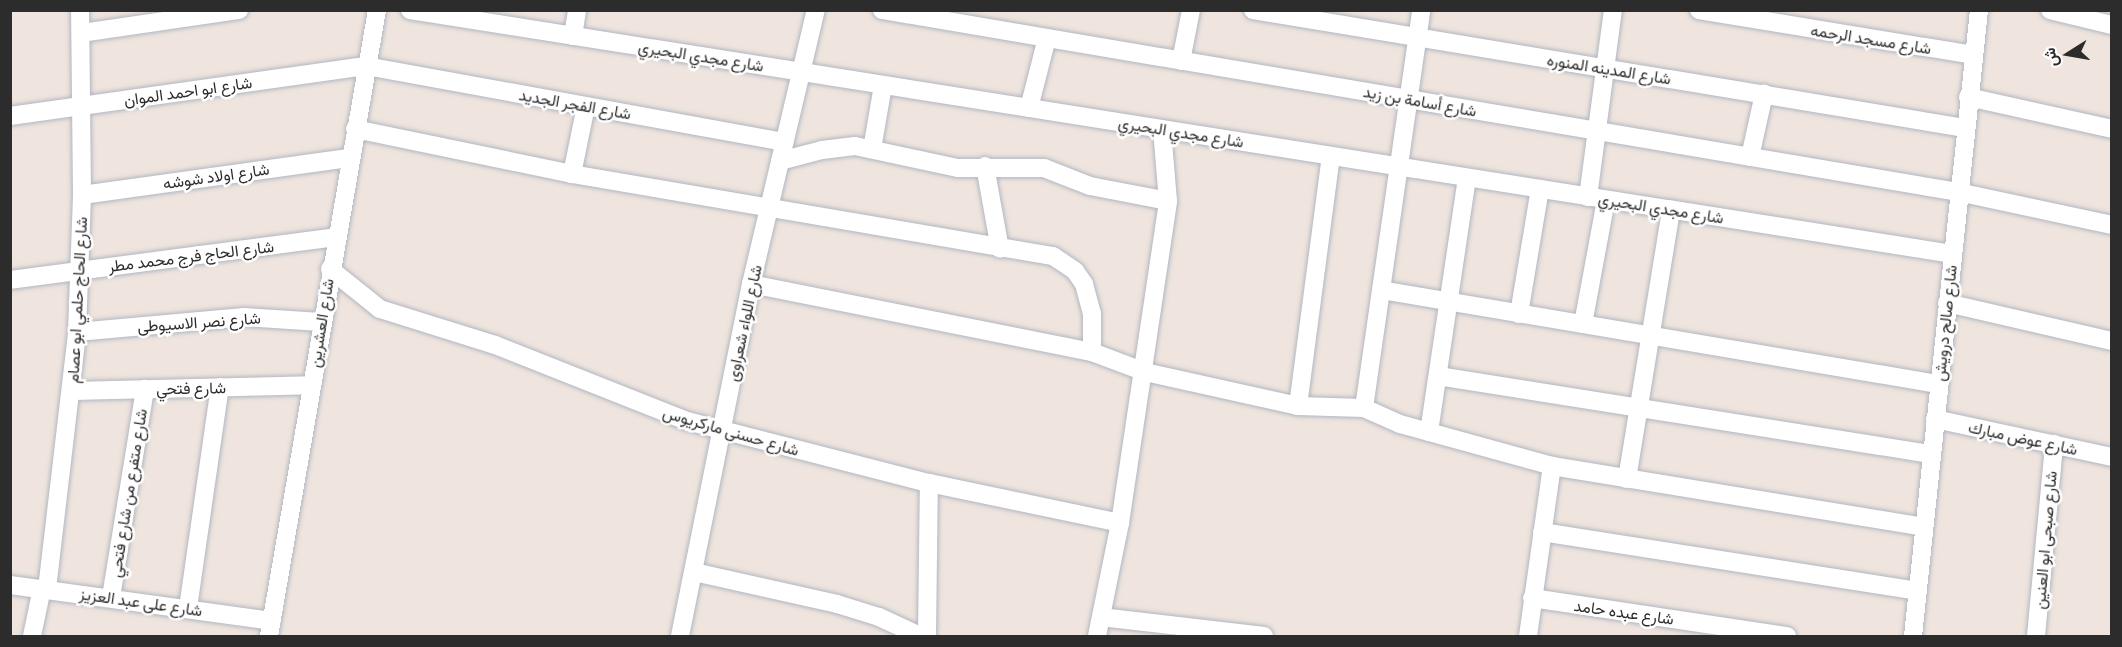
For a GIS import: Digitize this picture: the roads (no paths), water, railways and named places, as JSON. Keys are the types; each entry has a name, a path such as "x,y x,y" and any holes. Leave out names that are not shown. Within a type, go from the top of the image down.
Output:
{"street":[{"name":"شارع الحاج حلمي ابو عصام","path":"32,636 45,588 72,390 77,332 82,195 80,10"},
{"path":"81,33 238,10"},
{"name":"شارع العشرين","path":"270,629 330,269 377,10"},
{"name":"شارع مجدي البحيري","path":"410,10 1952,254"},
{"path":"573,36 577,10"},
{"name":"شارع اللواء شعراوى","path":"680,636 768,209 816,10"},
{"name":"شارع أسامة بن زيد","path":"882,10 1958,192 2112,225"},
{"path":"1181,61 1191,10"},
{"name":"شارع المدينه المنوره","path":"1253,10 1965,128"},
{"path":"1364,408 1421,10"},
{"path":"1583,324 1597,198 1597,131 1613,10"},
{"name":"شارع صالح درويش","path":"1913,636 1968,97 1979,10"},
{"path":"2050,10 2112,25"},
{"name":"شارع مسجد الرحمه","path":"1709,11 1776,17 1973,56"},
{"path":"1029,108 1047,38"},
{"name":"شارع ابو احمد الموان","path":"10,116 366,66"},
{"name":"شارع الفجر الجديد","path":"366,66 784,142"},
{"path":"872,149 883,85"},
{"path":"1750,157 1764,94"},
{"path":"1968,97 2112,129"},
{"path":"573,174 586,106"},
{"path":"355,129 573,174 1000,249 1053,256 1075,271 1084,284 1092,314 1092,352"},
{"path":"1097,636 1120,523 1145,372 1168,201 1162,129"},
{"path":"780,161 841,146 872,149 958,168 985,166 1044,168 1099,189 1168,201"},
{"path":"1298,406 1331,156"},
{"name":"شارع اولاد شوشه","path":"82,195 350,158"},
{"path":"985,166 1000,249"},
{"path":"1430,432 1467,178"},
{"path":"1519,314 1540,189"},
{"path":"1626,479 1671,210"},
{"name":"شارع الحاج فرج محمد مطر","path":"10,280 336,237"},
{"name":"شارع حسنى ماركريوس","path":"330,269 380,309 495,345 653,409 722,432 929,483 1120,523"},
{"path":"752,284 1092,352 1145,372 1298,406 1364,408 1430,432 1552,466 1924,527"},
{"path":"1381,290 1938,384"},
{"path":"1947,303 2112,341"},
{"name":"شارع نصر الاسيوطى","path":"77,332 244,317 321,322"},
{"path":"1438,376 1931,454"},
{"name":"شارع فتحي","path":"72,390 311,385"},
{"path":"188,608 220,387"},
{"name":"شارع متفرع من شارع فتحي","path":"111,597 145,389"},
{"name":"شارع عوض مبارك","path":"1935,418 2112,457"},
{"name":"شارع صبحى ابو العنين","path":"2036,636 2054,444"},
{"path":"1528,636 1552,466"},
{"path":"927,636 929,483"},
{"path":"1542,532 1917,591"},
{"path":"694,572 837,604 879,617 920,636"},
{"name":"شارع على عبد العزيز","path":"10,585 188,608 270,629"},
{"name":"شارع عبده حامد","path":"1532,598 1787,636"},
{"path":"1101,617 1207,633 1264,636"}]}
